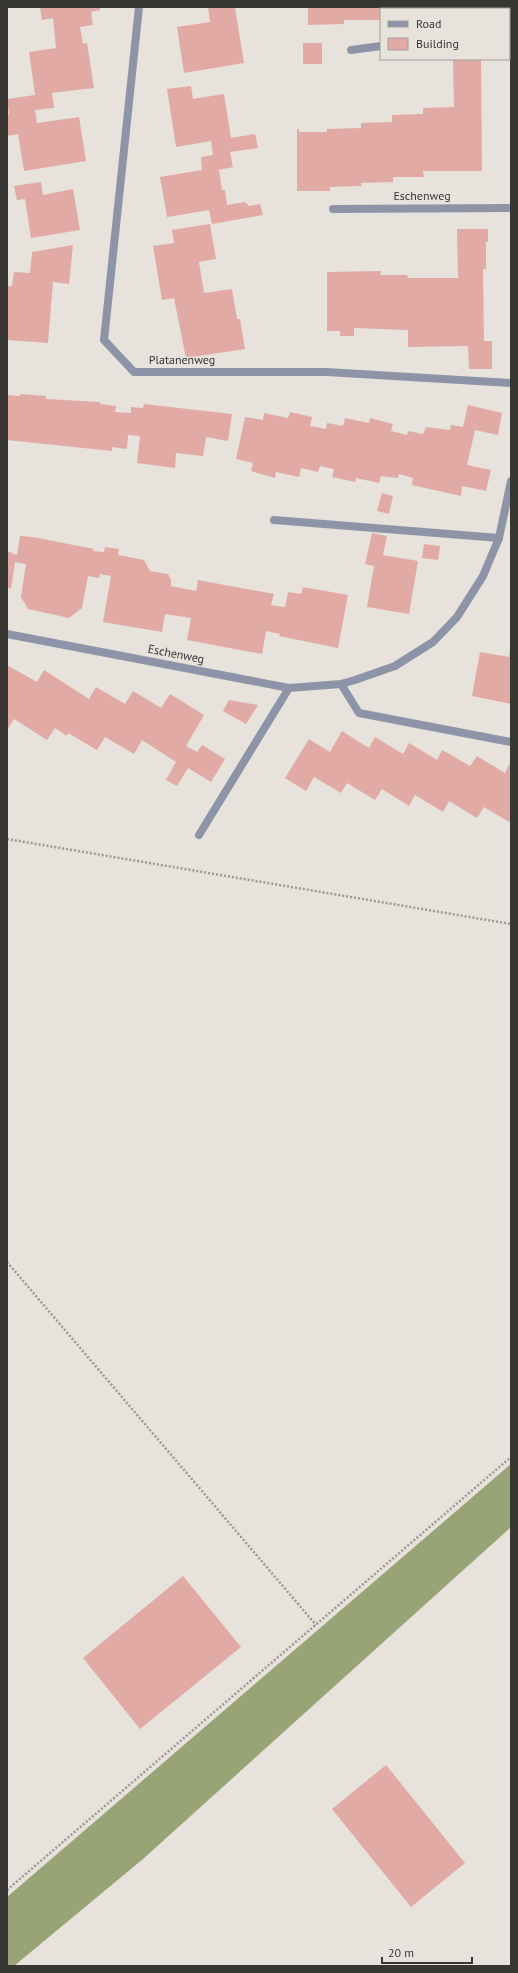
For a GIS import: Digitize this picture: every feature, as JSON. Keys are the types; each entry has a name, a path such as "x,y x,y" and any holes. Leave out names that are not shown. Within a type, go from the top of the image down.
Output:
{"street":[{"name":"Platanenweg","path":"140,7 104,340 134,372 327,372 511,383"},
{"path":"350,50 380,46"},
{"name":"Eschenweg","path":"333,209 511,208"},
{"name":"Eschenweg","path":"7,634 289,688 342,684 394,666 433,642 457,617 483,576 499,538 511,481"},
{"path":"274,520 499,538"},
{"path":"342,684 359,713 511,742"},
{"path":"199,835 289,688"}],"path":[{"path":"7,839 511,924"},
{"path":"7,1262 316,1625"},
{"path":"7,1890 511,1457"}],"green space":[{"path":"511,1464 511,1527 143,1859 14,1966 7,1966 7,1897"}],"building":[{"path":"40,7 100,7 100,10 91,12 93,25 80,27 83,44 87,43 94,88 52,93 54,108 35,110 37,123 79,117 86,161 24,171 18,134 7,136 7,115 9,114 7,99 35,95 29,52 56,48 53,18 42,20"},
{"path":"208,7 235,7 244,63 184,73 177,27 210,22"},
{"path":"308,7 451,7 380,8 380,20 344,20 344,24 308,25"},
{"path":"303,43 322,43 322,64 303,64"},
{"path":"453,60 481,60 482,171 423,171 424,177 393,177 393,182 361,183 362,186 330,187 330,191 297,191 297,129 299,129 299,132 327,132 327,129 361,128 361,123 392,122 392,115 423,114 423,108 454,107"},
{"path":"191,86 193,99 224,94 231,138 255,134 258,148 230,152 233,167 219,170 222,190 225,190 227,205 245,202 249,206 260,204 263,215 212,224 209,210 167,217 160,177 202,170 201,157 213,155 211,141 176,147 167,89"},
{"path":"41,182 43,195 73,189 80,230 31,238 25,199 17,200 14,186"},
{"path":"210,224 216,259 199,262 204,293 232,289 237,319 240,319 245,349 186,358 174,298 162,300 153,246 174,243 172,230"},
{"path":"457,229 488,229 488,242 486,242 486,269 483,269 484,341 492,341 492,369 469,369 468,346 408,347 408,330 354,328 354,336 340,336 340,331 327,331 327,272 381,271 380,275 407,275 408,278 458,278"},
{"path":"73,245 69,284 53,282 48,343 7,340 7,286 12,286 14,272 30,273 32,252"},
{"path":"20,394 46,396 46,399 100,402 100,404 116,406 115,412 131,413 131,407 143,408 144,404 232,414 228,441 206,437 203,456 176,453 175,468 137,463 140,436 128,435 127,449 112,447 112,451 7,440 7,395 20,396"},
{"path":"468,405 502,413 498,435 475,430 467,465 491,470 486,491 462,486 461,496 412,485 413,478 399,474 398,478 381,476 379,483 356,478 355,482 332,477 334,469 320,466 318,472 301,468 299,477 276,472 275,478 251,471 253,463 236,459 245,417 263,420 264,413 288,418 290,412 312,417 310,426 326,429 327,423 343,426 345,418 369,423 370,418 393,424 391,431 407,435 408,431 423,434 426,427 450,430 451,425 463,427"},
{"path":"382,493 393,496 389,514 377,511"},
{"path":"372,533 387,536 383,555 418,561 409,614 367,607 374,566 365,564"},
{"path":"20,536 33,537 94,549 93,551 104,552 105,547 119,549 118,555 144,560 150,571 168,574 171,580 171,586 196,591 198,580 274,594 271,605 285,607 288,592 301,594 303,587 348,595 338,648 279,636 280,634 266,631 262,654 187,640 191,618 165,614 162,632 103,622 111,576 100,574 99,578 88,576 82,608 69,618 28,609 21,597 26,564 15,562 11,589 7,587 7,551 17,555"},
{"path":"424,544 440,546 438,560 422,558"},
{"path":"510,647 511,704 472,696 480,652 509,657"},
{"path":"7,665 37,682 44,670 89,699 96,687 125,704 133,691 161,708 170,694 204,715 186,746 197,752 202,745 225,759 211,782 188,768 177,786 166,780 176,762 142,740 134,754 105,737 97,750 68,733 67,736 55,728 47,740 14,719 7,730"},
{"path":"229,700 258,705 246,724 223,711"},
{"path":"342,731 369,748 375,737 403,754 409,743 437,760 442,750 470,766 477,756 505,773 511,761 511,823 484,807 477,818 449,801 443,812 415,795 409,806 382,789 375,800 347,783 341,793 314,777 306,791 285,778 309,739 330,752"},
{"path":"183,1576 241,1647 140,1729 83,1658"},
{"path":"386,1765 465,1863 411,1907 332,1809"}]}
